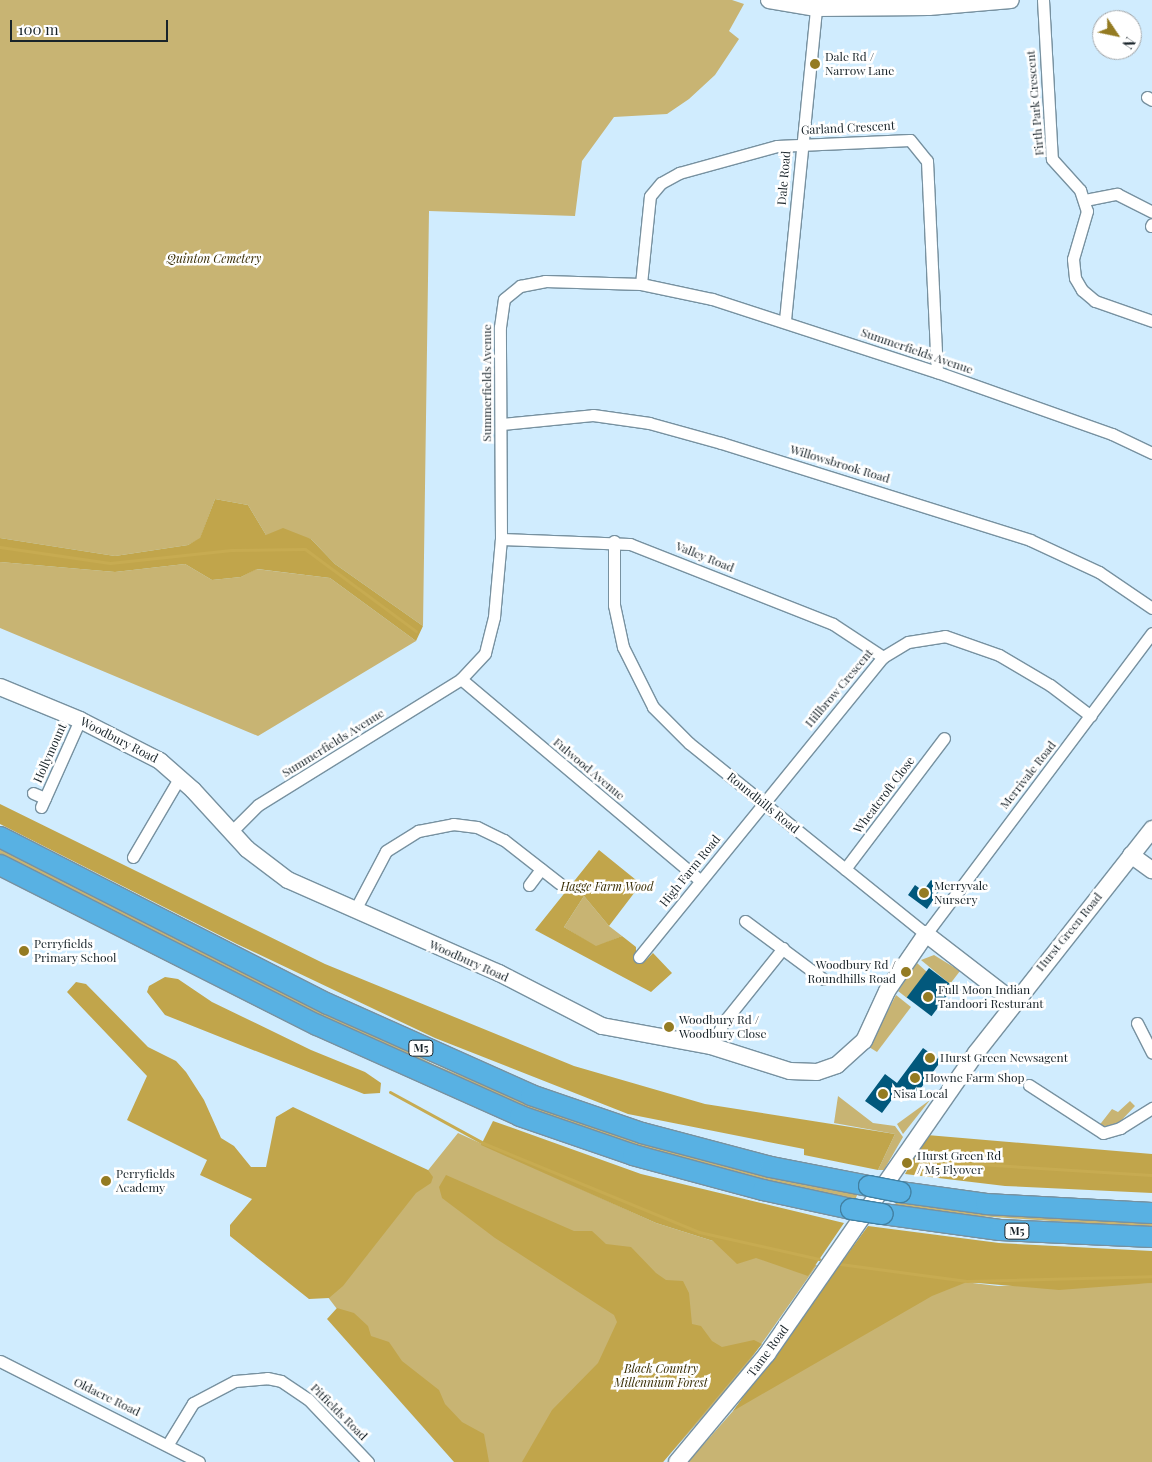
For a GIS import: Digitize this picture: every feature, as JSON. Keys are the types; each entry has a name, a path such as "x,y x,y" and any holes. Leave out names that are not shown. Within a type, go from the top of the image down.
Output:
{"highway":[{"name":"M5","path":"0,837 328,1004 531,1095 651,1135 771,1167 900,1192 986,1204 1152,1213"},
{"name":"M5","path":"0,865 326,1029 520,1116 633,1155 763,1190 851,1209 1000,1230 1152,1237"}],"street":[{"path":"769,0 810,5 929,7 1011,0"},
{"name":"Firth Park Crescent","path":"1043,0 1052,159 1085,200"},
{"name":"Dale Road","path":"785,320 810,5"},
{"name":"Garland Crescent","path":"641,284 650,196 661,183 679,173 777,146 895,138 910,140 927,161 937,372"},
{"path":"1152,212 1117,194 1085,200 1085,222 1073,259 1077,284 1095,301 1152,321"},
{"name":"Summerfields Avenue","path":"231,832 258,805 461,679 484,653 494,617 501,539 502,424 500,327 504,299 520,286 545,281 641,284 712,299 785,320 937,372 1112,434 1152,453"},
{"name":"Willowsbrook Road","path":"502,424 593,415 649,423 721,443 1030,540 1099,572 1152,608"},
{"name":"Valley Road","path":"501,539 614,541 656,552 833,624 883,657"},
{"name":"Roundhills Road","path":"614,541 614,605 623,646 641,690 676,732 763,804 1014,1002"},
{"name":"Merrivale Road","path":"926,934 1152,633"},
{"name":"Hillbrow Crescent","path":"763,804 883,657 908,642 945,636 999,655 1050,685 1091,716"},
{"name":"Fulwood Avenue","path":"461,679 700,880"},
{"name":"Woodbury Road","path":"0,687 80,720 160,761 180,777 231,832 288,880 356,908 602,1026 711,1046 790,1072 813,1073 837,1065 864,1041 887,991 926,934"},
{"name":"Hollymount","path":"33,792 43,802 80,720"},
{"name":"Wheatcroft Close","path":"845,869 944,738"},
{"path":"133,857 133,843 180,777"},
{"name":"High Farm Road","path":"639,957 763,804"},
{"path":"356,908 386,851 418,830 453,824 487,830 559,883"},
{"name":"Hurst Green Road","path":"850,1233 1014,1002 1152,828"},
{"path":"1132,854 1152,870"},
{"path":"529,885 542,869"},
{"path":"745,921 823,979"},
{"path":"711,1046 722,1023 783,948"},
{"path":"1137,1023 1152,1052"},
{"path":"1029,1085 1103,1134 1120,1128 1152,1108"},
{"name":"Tame Road","path":"677,1462 767,1354 850,1233"},
{"name":"Oldacre Road","path":"0,1361 168,1444 199,1462"},
{"name":"Pitfields Road","path":"168,1444 193,1402 235,1382 267,1378 281,1381 308,1399 368,1462"}],"green space":[{"name":"Quinton Cemetery","path":"0,0 732,0 744,4 729,31 739,39 715,75 689,99 667,114 614,117 582,161 575,216 429,211 423,626 335,564 311,539 266,535 248,505 215,499 200,539 188,545 115,556 0,538"},
{"path":"215,499 248,505 266,535 283,528 311,539 335,564 423,626 416,641 330,578 257,569 241,577 212,580 185,564 115,572 0,562 0,538 115,556 188,545 200,538"},
{"path":"0,562 115,572 185,564 212,580 241,577 256,569 330,578 416,641 258,736 0,628"},
{"path":"0,804 325,964 574,1066 705,1104 895,1134 878,1170 804,1155 804,1149 628,1114 435,1038 237,944 0,824"},
{"path":"0,849 435,1065 511,1096 858,1193 855,1200 784,1186 610,1139 419,1065 0,856"},
{"name":"Hagge Farm Wood","path":"599,850 641,884 609,926 584,896 564,927 596,946 622,936 636,947 636,961 643,963 653,953 672,973 651,992 535,930"},
{"path":"584,896 609,926 622,936 596,947 564,927"},
{"path":"934,955 960,971 950,984 921,960"},
{"path":"917,963 927,972 907,998 898,991"},
{"path":"165,977 178,979 212,1002 311,1050 365,1072 381,1083 380,1093 364,1094 165,1015 147,992 149,986"},
{"path":"76,982 86,984 148,1047 176,1061 186,1072 204,1100 221,1138 234,1146 251,1167 266,1167 276,1117 293,1107 428,1170 433,1177 431,1183 416,1193 343,1286 329,1298 309,1299 230,1236 230,1225 252,1199 200,1175 207,1160 127,1120 147,1076 67,992"},
{"path":"896,995 911,1007 877,1052 869,1047"},
{"path":"838,1096 873,1123 895,1126 903,1137 884,1170 878,1170 895,1134 834,1123"},
{"path":"930,1100 903,1134 897,1124"},
{"path":"1130,1101 1135,1106 1116,1126 1098,1127 1112,1109 1118,1112"},
{"path":"493,1121 641,1174 844,1223 808,1276 756,1258 737,1264 713,1241 656,1223 481,1145"},
{"path":"458,1133 656,1223 713,1241 817,1265 741,1373 663,1462 455,1462 327,1296"},
{"path":"927,1135 1152,1154 1152,1193 1005,1186 905,1174"},
{"name":"Black Country Millennium Forest","path":"446,1175 574,1231 592,1231 606,1244 631,1247 656,1273 666,1280 683,1281 689,1293 692,1324 701,1326 712,1341 722,1347 754,1340 762,1344 663,1462 522,1462 552,1410 598,1363 617,1322 614,1315 495,1238 442,1198 439,1187"},
{"path":"896,1200 1152,1221 1152,1228 951,1214 895,1207"},
{"path":"868,1226 999,1243 1152,1251 1152,1283 1059,1290 967,1282 932,1296 733,1411"},
{"path":"930,1278 998,1286 1152,1283 1152,1462 688,1462 733,1411 795,1329"},
{"path":"337,1308 354,1313 368,1326 371,1336 389,1342 402,1361 439,1390 445,1404 462,1422 484,1434 489,1462 454,1462 327,1319"}],"building":[{"name":"Merryvale Nursery","path":"931,880 942,887 927,909 908,895 915,885 923,891"},
{"path":"929,968 954,987 931,1016 907,998"},
{"path":"923,1048 941,1061 915,1096 902,1086 882,1113 865,1101 885,1074 897,1083"}],"waterway":[{"path":"0,547 110,563 231,550 305,549 416,631"},
{"path":"390,1092 483,1143 699,1232 819,1259"},
{"path":"930,1161 1152,1175"},
{"path":"840,1264 967,1281 1152,1276"}],"place":[{"name":"Dale Rd / Narrow Lane","path":"815,64"},
{"name":"Merryvale Nursery","path":"924,893"},
{"name":"Perryfields Primary School","path":"24,951"},
{"name":"Woodbury Rd / Roundhills Road","path":"906,972"},
{"name":"Full Moon Indian Tandoori Resturant","path":"928,997"},
{"name":"Woodbury Rd / Woodbury Close","path":"669,1027"},
{"name":"Hurst Green Newsagent","path":"930,1058"},
{"name":"Howne Farm Shop","path":"915,1078"},
{"name":"Nisa Local","path":"883,1094"},
{"name":"Hurst Green Rd / M5 Flyover","path":"907,1163"},
{"name":"Perryfields Academy","path":"106,1181"}]}
